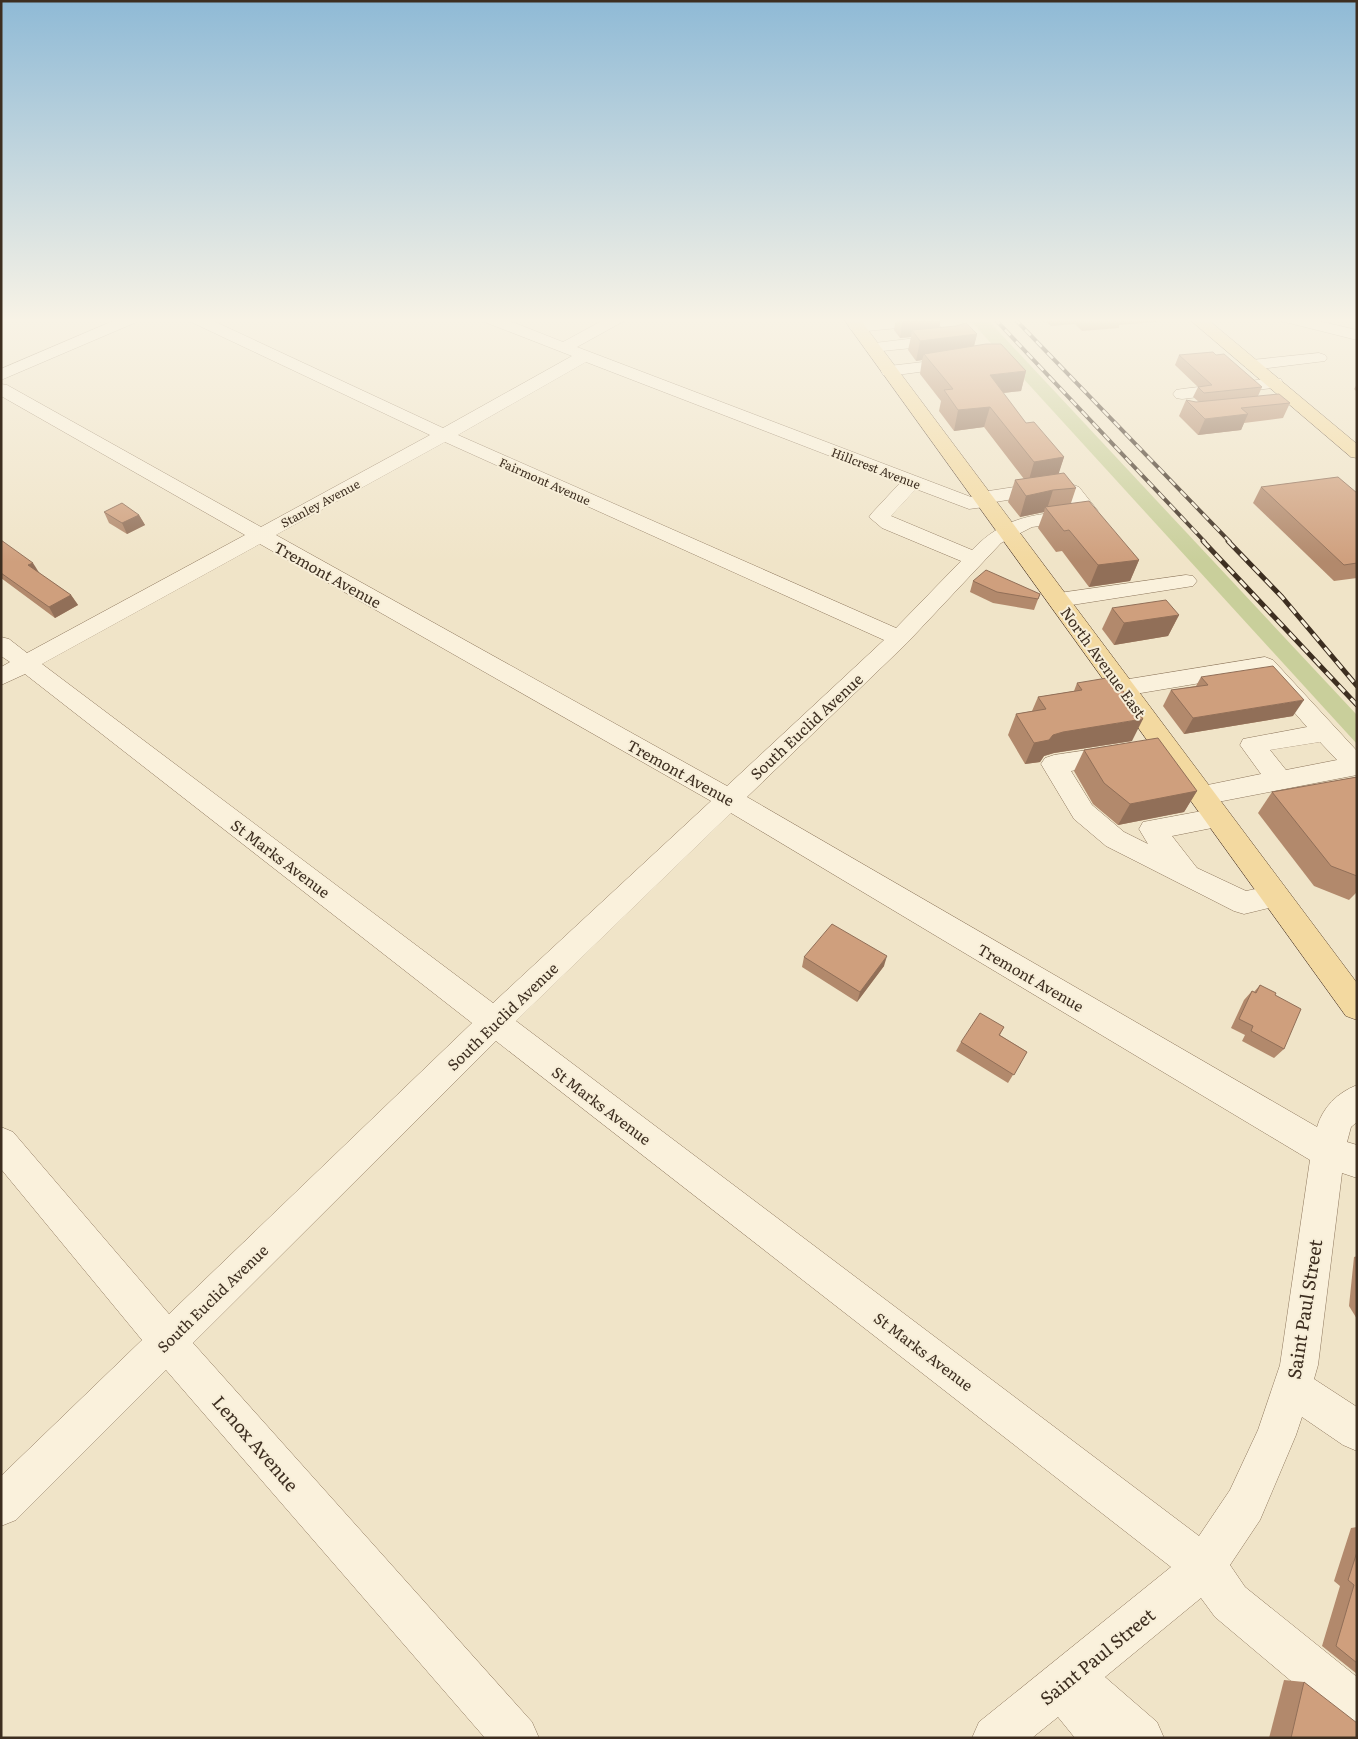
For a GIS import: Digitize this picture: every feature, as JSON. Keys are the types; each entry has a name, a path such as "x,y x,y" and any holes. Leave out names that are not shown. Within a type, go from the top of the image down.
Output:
{"main road":[{"name":"North Avenue East","path":"911,399 1357,1007"},
{"path":"1295,400 1357,454"}],"street":[{"name":"Tremont Avenue","path":"19,399 729,799 1342,1157"},
{"name":"Fairmont Avenue","path":"367,399 899,638"},
{"name":"Stanley Avenue","path":"14,670 508,399"},
{"name":"Hillcrest Avenue","path":"697,399 969,503 1060,486 1072,491 1088,511 1084,515 1027,522 1007,532"},
{"path":"1271,403 1295,400"},
{"path":"912,482 879,517 889,524 975,559"},
{"name":"South Euclid Avenue","path":"1,1505 494,1022 899,638 994,538 1007,532"},
{"path":"1059,600 1186,581"},
{"name":"St Marks Avenue","path":"1,644 14,670 494,1022 1204,1566 1230,1602 1357,1706"},
{"path":"1123,688 1265,665 1356,766 1202,795"},
{"path":"1280,780 1252,745 1325,732"},
{"path":"1166,746 1054,764 1082,812 1115,839 1244,903 1275,896"},
{"path":"1187,876 1152,830 1218,818"},
{"name":"Saint Paul Street","path":"995,1738 1175,1592 1204,1566 1245,1506 1276,1435 1298,1365 1342,1157 1336,1119 1357,1100"},
{"name":"Lenox Avenue","path":"1,1143 168,1342 516,1738"},
{"path":"1292,1387 1357,1431"},
{"path":"1066,1680 1106,1738"},
{"path":"1066,1680 1141,1738"}],"green space":[{"path":"1042,399 1062,399 1357,715 1357,744"}],"building":[{"path":"950,399 1008,399 1026,423 1034,422 1064,457 1034,462 990,407 958,410"},
{"path":"1226,399 1285,399 1290,403 1241,408 1248,414 1205,419 1186,400 1196,402"},
{"path":"1064,473 1076,488 1053,490 1026,496 1015,480"},
{"path":"1338,477 1357,493 1357,563 1344,565 1261,487"},
{"path":"1089,501 1139,560 1098,565 1069,530 1064,531 1045,507"},
{"path":"122,503 139,515 122,523 104,512"},
{"path":"1,540 33,563 28,565 71,595 49,607 1,573"},
{"path":"986,570 1040,594 1038,599 997,592 973,581"},
{"path":"1166,600 1179,615 1124,623 1112,608"},
{"path":"1273,666 1304,700 1193,718 1171,690 1208,685 1201,677"},
{"path":"1113,677 1143,719 1063,732 1053,735 1049,740 1034,743 1016,714 1046,709 1038,697 1082,690 1077,683"},
{"path":"1158,738 1197,791 1130,804 1104,783 1084,750"},
{"path":"1357,777 1357,876 1331,866 1272,792"},
{"path":"832,924 887,956 860,992 804,957"},
{"path":"1260,985 1301,1009 1284,1049 1251,1031 1253,1026 1239,1019 1252,991 1256,993"},
{"path":"980,1013 1004,1027 999,1035 1027,1052 1014,1075 961,1042"},
{"path":"1357,1552 1357,1663 1336,1646 1354,1585 1348,1580"},
{"path":"1304,1682 1357,1723 1357,1738 1291,1738"}],"railway":[{"path":"1070,399 1205,542"},
{"path":"1092,399 1230,542"},
{"path":"1203,541 1357,705"},
{"path":"1228,541 1282,597 1357,686"}]}
